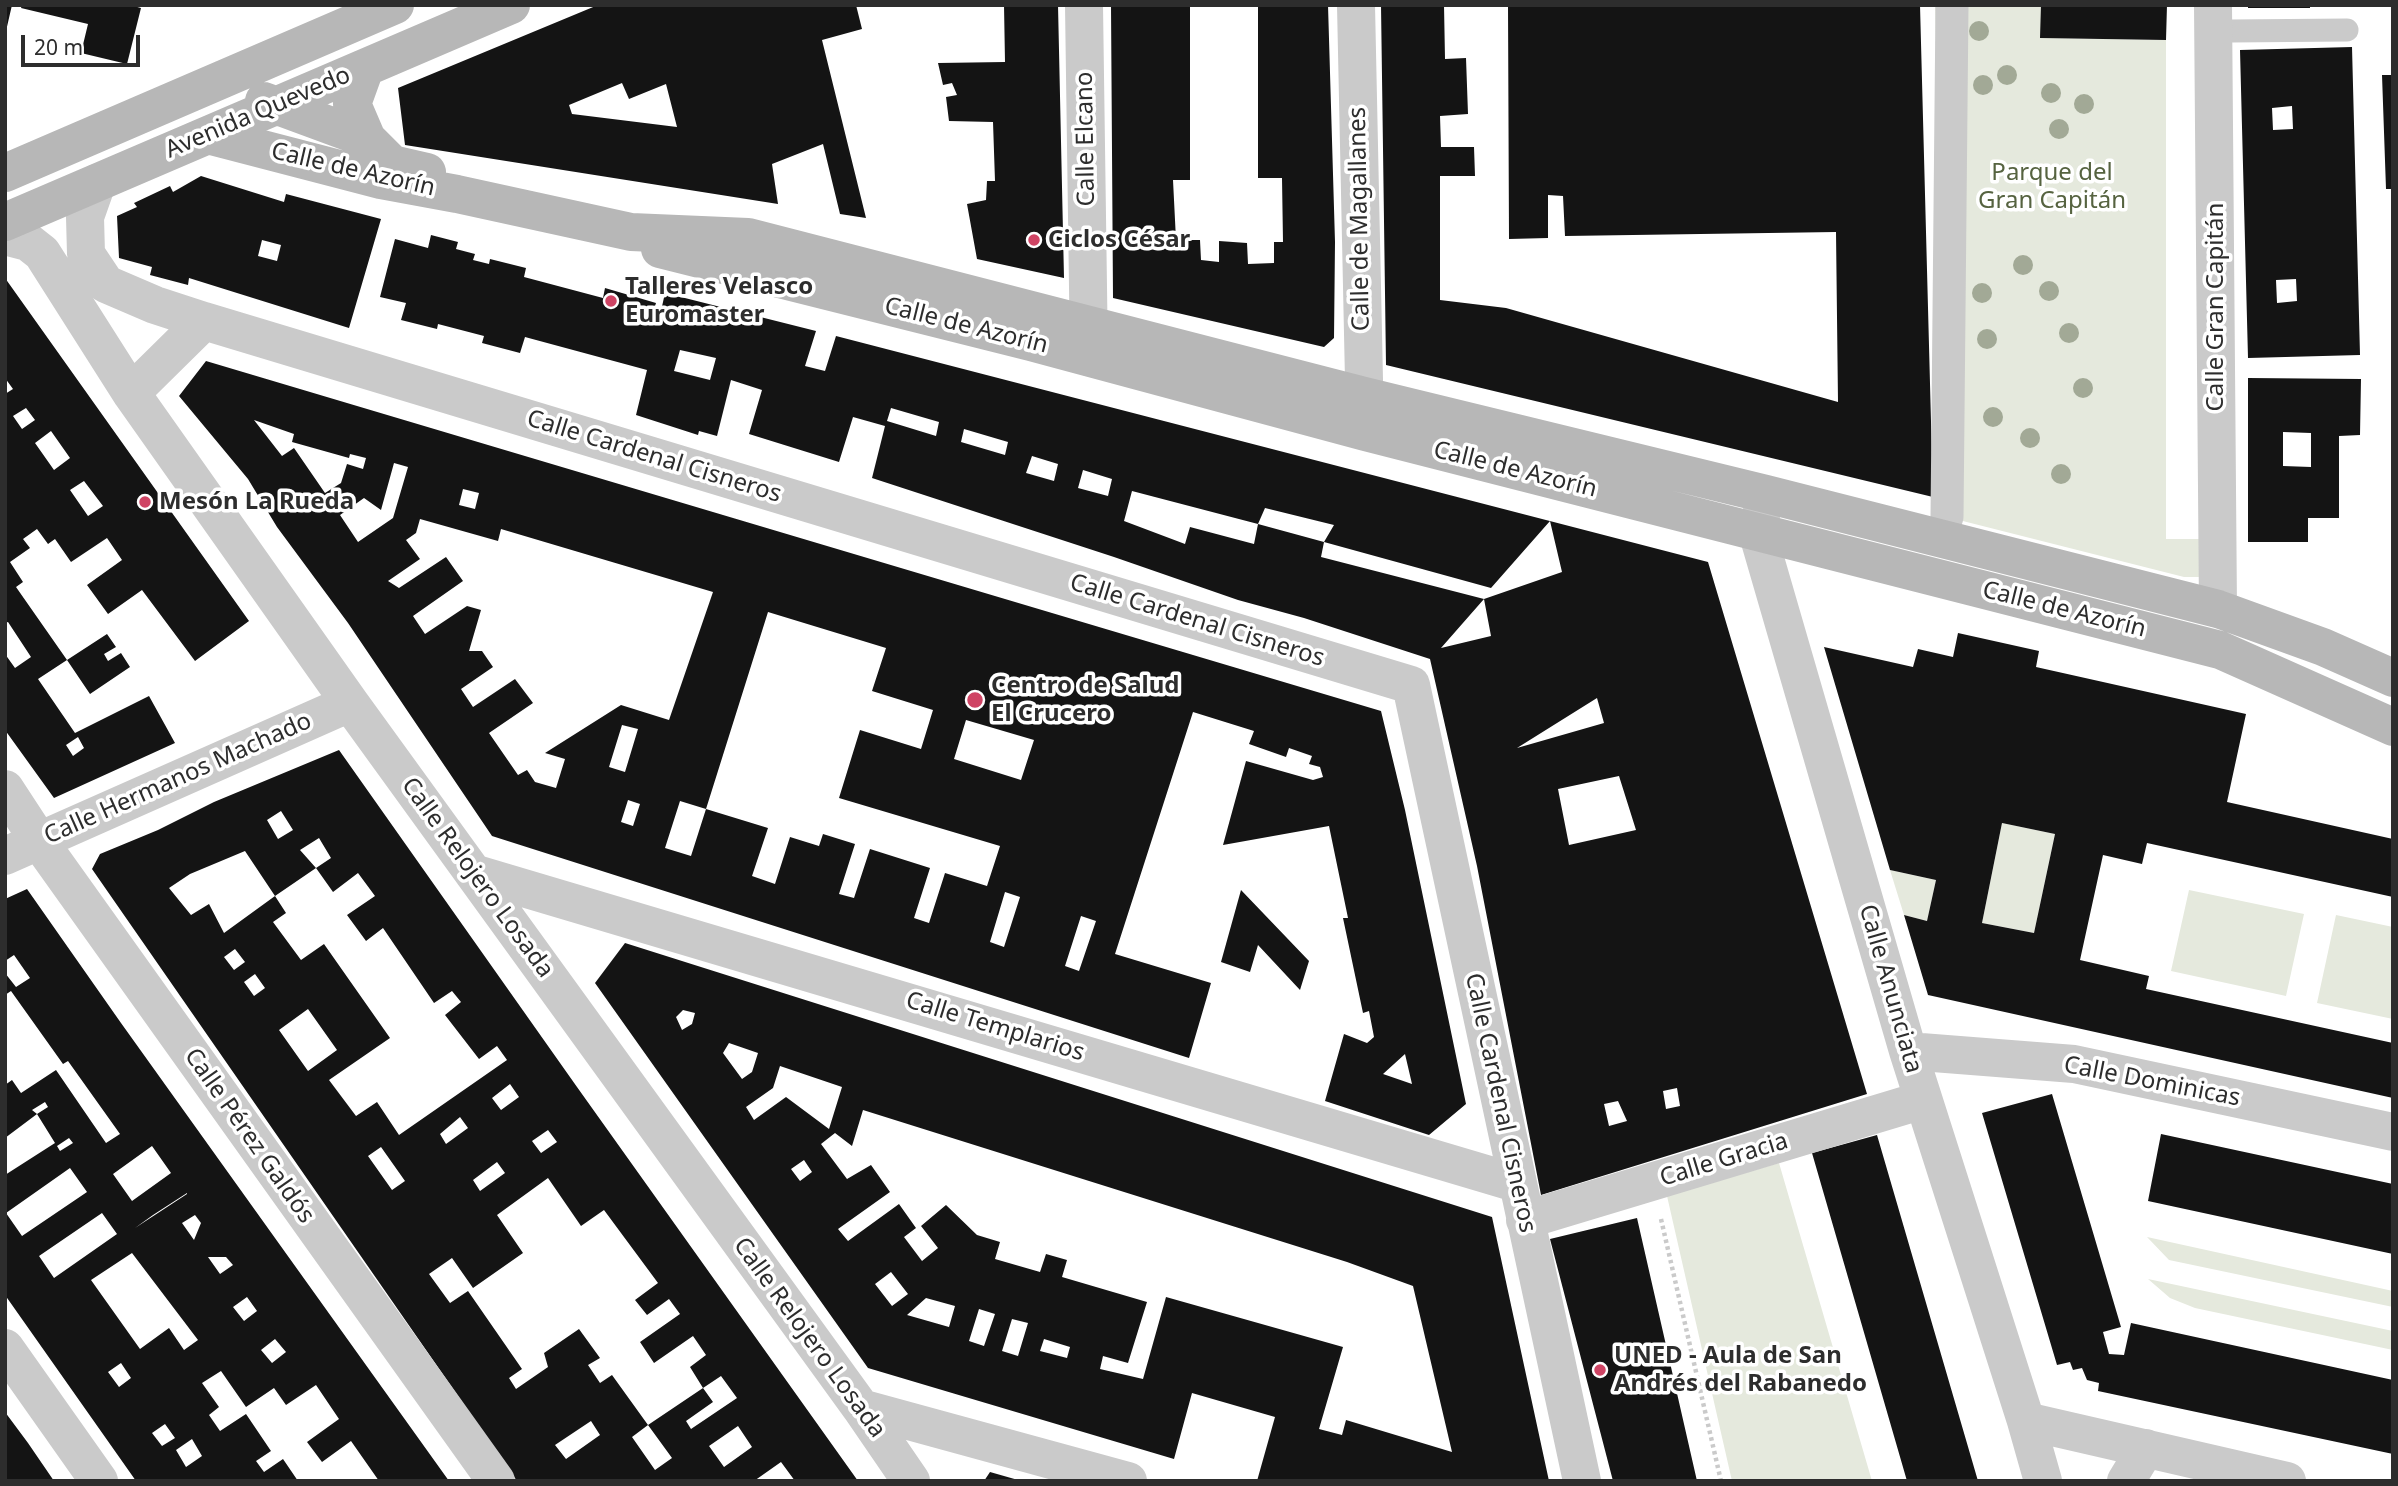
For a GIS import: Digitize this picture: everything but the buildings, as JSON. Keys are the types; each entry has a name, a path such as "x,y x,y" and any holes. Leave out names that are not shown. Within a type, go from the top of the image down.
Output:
{"main road":[{"name":"Avenida Quevedo","path":"5,173 396,5"},
{"name":"Avenida Quevedo","path":"5,222 511,5"},
{"name":"Calle de Azorín","path":"365,68 352,104 367,139 392,164 427,172 457,194"},
{"path":"219,81 275,106 367,139"},
{"path":"55,200 61,166 105,130"},
{"name":"Calle de Azorín","path":"208,135 381,180 631,232 663,250 1088,341 1364,414 1757,531 2220,650 2393,727"},
{"name":"Calle de Azorín","path":"1364,414 1766,494 2218,609 2313,643 2393,678"}],"street":[{"name":"Calle Elcano","path":"1084,5 1088,341"},
{"name":"Calle de Magallanes","path":"1356,5 1364,414"},
{"path":"1947,517 1952,5"},
{"name":"Calle Gran Capitán","path":"2218,609 2222,18"},
{"name":"Calle Cardenal Cisneros","path":"97,183 85,217 86,254 106,284 155,305 1411,685 1582,1481"},
{"name":"Calle Relojero Losada","path":"53,270 46,250 55,200"},
{"name":"Calle Relojero Losada","path":"5,236 28,242 42,253 131,393 350,703 861,1408 911,1481"},
{"path":"131,393 204,321"},
{"name":"Calle Anunciata","path":"1766,494 1757,531 1908,1051 2043,1481"},
{"name":"Calle Hermanos Machado","path":"22,848 350,703"},
{"name":"Calle Pérez Galdós","path":"5,789 22,848 496,1481"},
{"name":"Calle Templarios","path":"473,873 1516,1183"},
{"name":"Calle Dominicas","path":"1908,1051 2074,1064 2393,1132"},
{"name":"Calle Gracia","path":"1525,1220 1923,1100"},
{"path":"5,1348 91,1478"},
{"path":"861,1408 1128,1481"},
{"path":"2026,1421 2287,1481"},
{"path":"2126,1481 2146,1448"}],"lane":[{"path":"2222,18 2347,30"}],"path":[{"path":"1658,1208 1721,1481"}],"green space":[{"name":"Parque del Gran Capitán","path":"1935,5 2041,5 2041,38 2166,40 2166,539 2210,539 2210,577 2184,577 1947,517"},
{"path":"2002,823 2055,834 2034,933 1982,923"},
{"path":"1890,870 1936,880 1927,921 1904,915"},
{"path":"2189,890 2304,914 2286,996 2171,971"},
{"path":"2336,915 2393,927 2393,1019 2317,1003"},
{"path":"1779,1163 1872,1481 1732,1481 1667,1196"},
{"path":"2147,1237 2393,1291 2393,1307 2169,1260"},
{"path":"2148,1279 2393,1331 2393,1350 2195,1308 2170,1298"}],"place":[{"name":"Ciclos César","path":"1034,240"},
{"name":"Talleres Velasco Euromaster","path":"611,301"},
{"name":"Mesón La Rueda","path":"145,502"},
{"name":"Centro de Salud El Crucero","path":"975,700"},
{"name":"UNED - Aula de San Andrés del Rabanedo","path":"1600,1370"}]}
